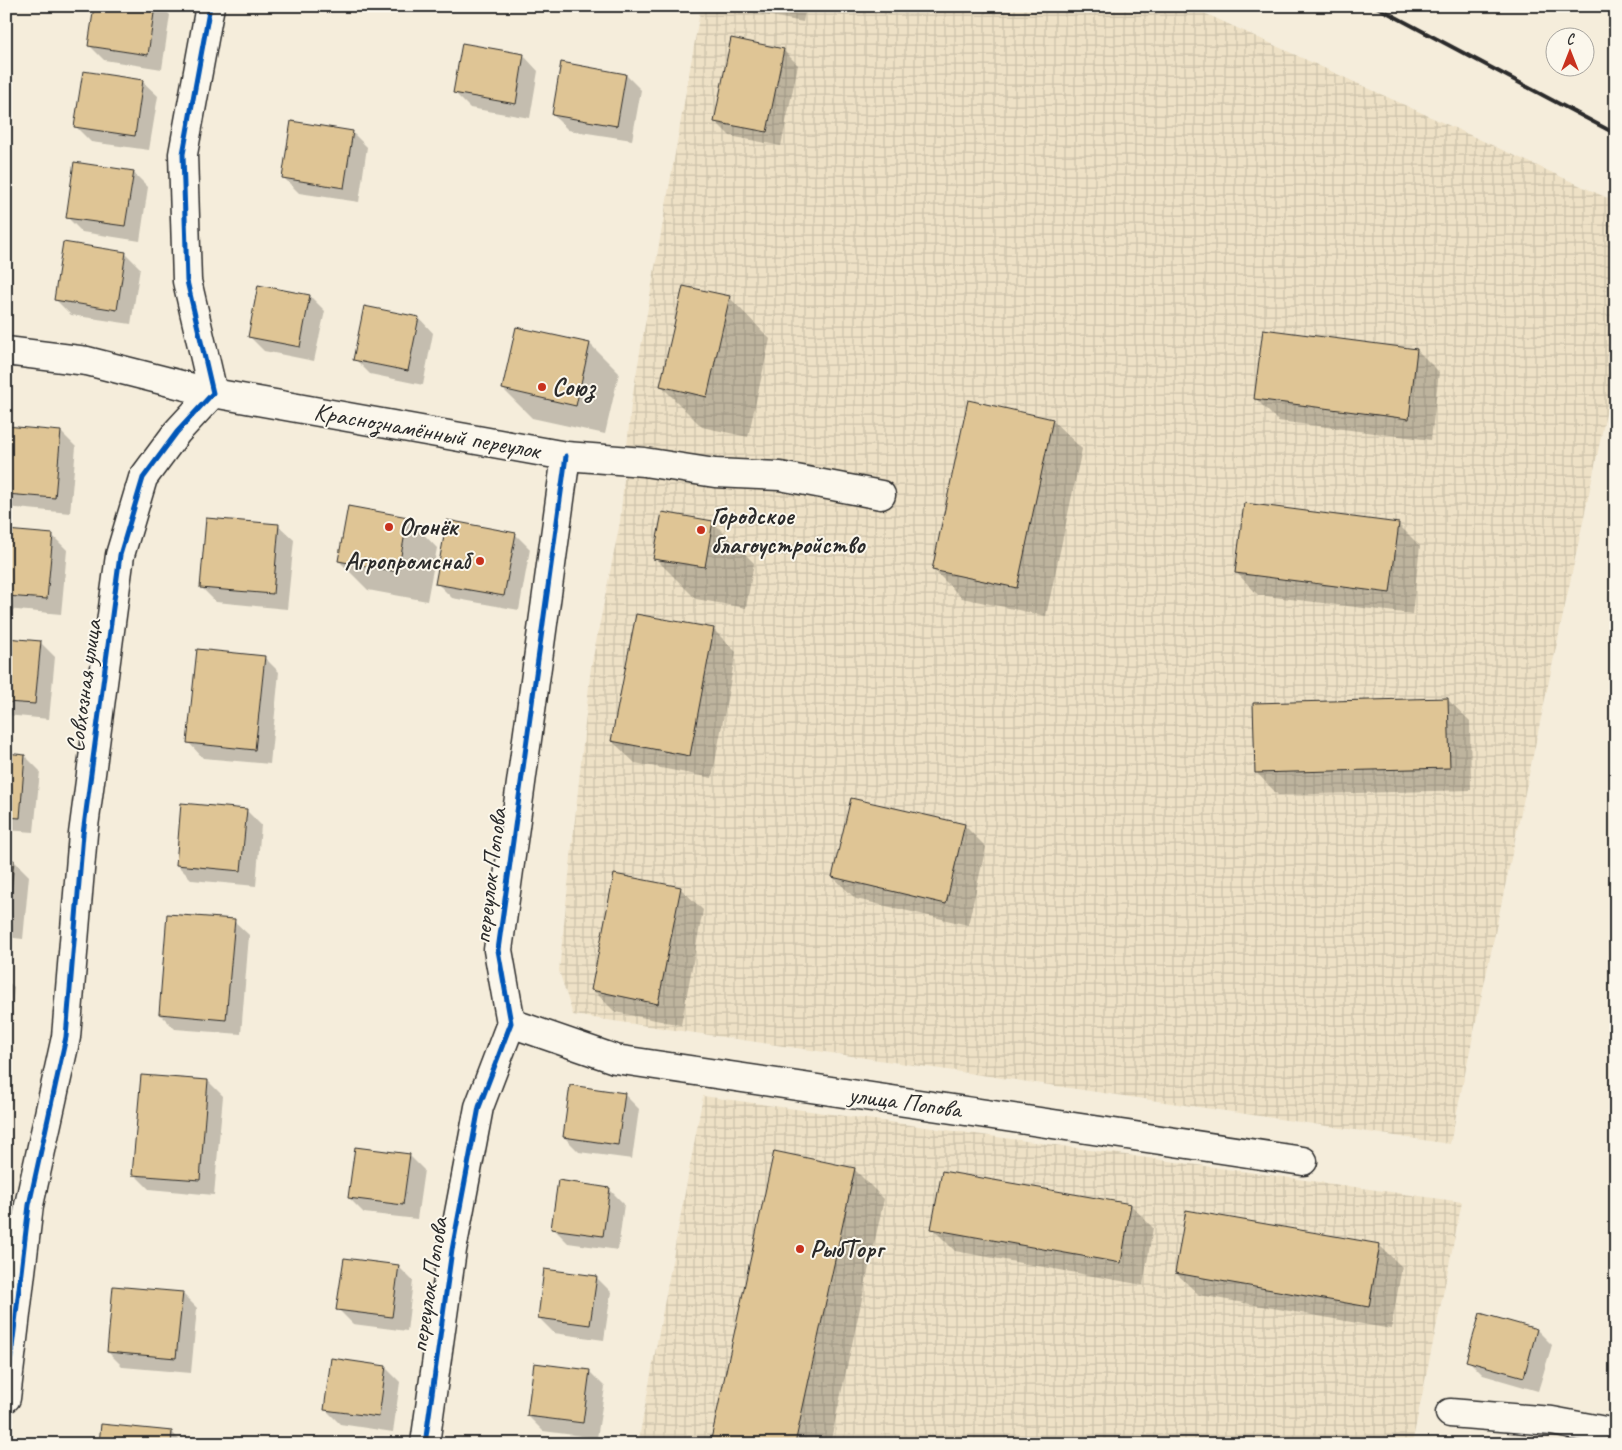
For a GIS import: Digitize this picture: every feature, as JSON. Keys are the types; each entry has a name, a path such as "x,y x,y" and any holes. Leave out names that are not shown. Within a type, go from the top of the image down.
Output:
{"street":[{"path":"210,6 183,154 187,281 213,393"},
{"name":"Краснознамённый переулок","path":"6,351 87,361 213,393 566,456 644,462 715,473 780,476 881,495"},
{"name":"Совхозная улица","path":"6,1398 28,1205 66,1037 83,834 120,555 143,478 177,432 213,393"},
{"name":"переулок Попова","path":"425,1444 452,1250 479,1107 511,1024 498,950 566,456"},
{"name":"улица Попова","path":"511,1024 615,1059 1303,1161"},
{"path":"1450,1414 1552,1421 1616,1433"}],"shaded area":[{"path":"701,6 1189,6 1616,202 1616,367 1450,1144 573,1015 559,971 591,667 620,522 631,404"},
{"path":"703,1096 1462,1202 1412,1444 638,1444"}],"building":[{"path":"94,6 155,6 148,55 88,46"},
{"path":"731,38 784,49 767,132 714,122"},
{"path":"462,43 524,54 516,104 453,93"},
{"path":"561,62 626,74 617,126 552,115"},
{"path":"83,71 143,80 135,136 74,127"},
{"path":"291,121 353,131 344,188 282,178"},
{"path":"74,162 134,171 125,226 66,218"},
{"path":"63,242 126,252 117,310 54,300"},
{"path":"258,285 310,295 300,347 248,337"},
{"path":"683,286 730,296 707,397 660,386"},
{"path":"364,306 419,317 408,371 353,360"},
{"path":"516,327 590,343 576,406 502,389"},
{"path":"1263,329 1417,349 1409,419 1254,399"},
{"path":"968,400 1053,419 1017,588 932,570"},
{"path":"6,426 61,431 55,498 6,494"},
{"path":"1244,503 1399,523 1390,593 1235,573"},
{"path":"348,506 408,517 398,572 338,561"},
{"path":"662,512 713,521 705,567 653,559"},
{"path":"206,518 279,524 273,594 200,588"},
{"path":"447,520 516,533 504,596 435,584"},
{"path":"6,530 53,534 47,599 6,596"},
{"path":"636,614 714,628 690,756 611,741"},
{"path":"6,638 41,641 35,704 6,702"},
{"path":"197,649 265,656 255,750 187,743"},
{"path":"1448,698 1450,768 1255,773 1253,703"},
{"path":"6,753 25,755 20,818 6,817"},
{"path":"851,798 965,824 946,904 832,877"},
{"path":"181,803 247,809 241,871 176,865"},
{"path":"6,859 14,860 8,924 6,924"},
{"path":"614,874 681,887 658,1004 591,990"},
{"path":"167,914 235,919 226,1020 159,1014"},
{"path":"141,1075 208,1080 200,1180 132,1175"},
{"path":"570,1085 625,1093 618,1145 563,1137"},
{"path":"355,1147 410,1154 403,1205 348,1198"},
{"path":"774,1151 855,1168 795,1444 710,1444"},
{"path":"942,1171 1131,1204 1121,1263 931,1229"},
{"path":"558,1180 610,1188 603,1236 551,1229"},
{"path":"1186,1210 1380,1244 1369,1307 1175,1273"},
{"path":"344,1258 399,1265 392,1317 336,1310"},
{"path":"544,1269 597,1276 590,1325 538,1318"},
{"path":"113,1286 183,1292 176,1358 107,1352"},
{"path":"1480,1313 1537,1329 1524,1377 1466,1361"},
{"path":"331,1358 386,1366 379,1417 324,1410"},
{"path":"534,1363 590,1370 583,1423 527,1416"},
{"path":"101,1424 172,1431 171,1444 99,1444"}],"railway":[{"path":"1375,6 1616,134"}],"cycle path":[{"path":"6,1398 29,1205 66,1037 83,834 120,555 143,478 177,432 213,393 187,281 183,154 210,6"},
{"path":"425,1444 452,1250 479,1107 511,1023 498,950 566,456"}],"place":[{"name":"Союз","path":"542,387"},
{"name":"Огонёк","path":"389,527"},
{"name":"Городское благоустройство","path":"701,530"},
{"name":"Агропромснаб","path":"480,561"},
{"name":"РыбТорг","path":"800,1249"}]}
